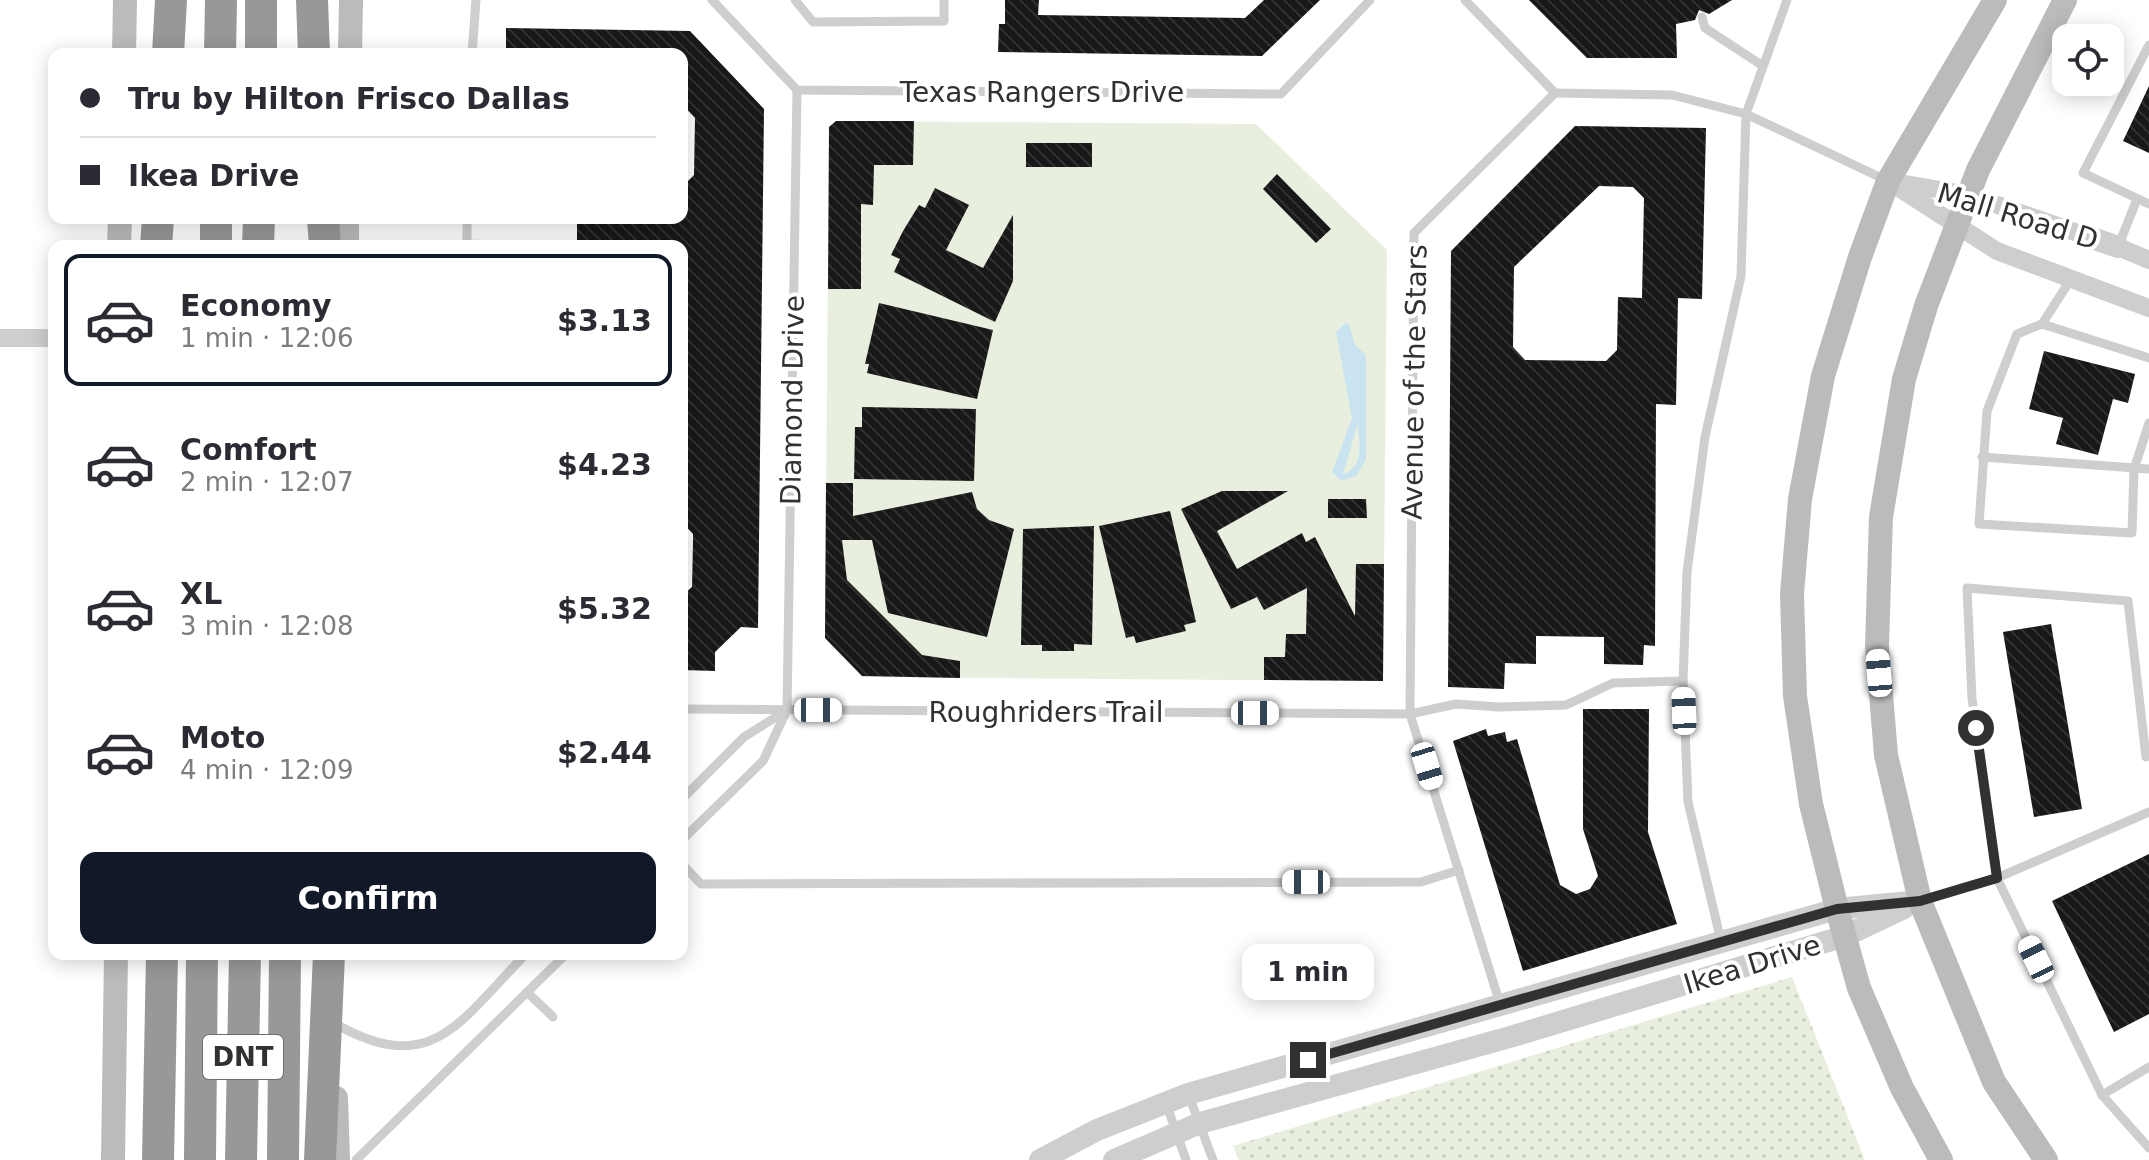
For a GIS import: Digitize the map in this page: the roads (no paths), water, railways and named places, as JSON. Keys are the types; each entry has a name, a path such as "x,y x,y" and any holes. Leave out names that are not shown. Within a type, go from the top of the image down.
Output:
{"highway":[{"path":"168,48 171,0"},
{"path":"220,48 221,0"},
{"path":"261,0 261,48"},
{"path":"312,0 314,48"},
{"path":"158,1160 162,960"},
{"name":"DNT","path":"200,1160 202,960"},
{"name":"DNT","path":"241,1160 245,960"},
{"path":"283,1160 285,960"},
{"path":"320,1160 332,960"}],"main road":[{"path":"124,48 125,0"},
{"path":"350,48 351,0"},
{"path":"1941,1160 1902,1088 1859,988 1837,909 1811,804 1795,696 1792,594 1800,499 1823,376 1860,257 1888,181 1995,0"},
{"path":"2046,1160 1994,1082 1920,901 1886,755 1877,646 1881,517 1904,379 1926,306 1969,195 2065,0"},
{"path":"113,1160 116,960"},
{"path":"332,960 338,1160"}],"street":[{"name":"Mall Road D","path":"1888,181 1969,195 2149,260"},
{"name":"Mall Road D","path":"1888,181 1997,251 2149,308"},
{"path":"0,338 48,338"},
{"name":"Ikea Drive","path":"1040,1160 1097,1130 1188,1094 1837,909 1920,901"},
{"name":"Ikea Drive","path":"1114,1160 1200,1123 1510,1037 1845,936 1920,901"},
{"path":"1500,1004 1510,1037"}],"lane":[{"path":"472,48 476,0"},
{"path":"712,0 797,90"},
{"path":"795,0 813,22 944,21 944,0"},
{"name":"Texas Rangers Drive","path":"797,90 1281,94 1370,0"},
{"path":"1465,0 1555,93 1672,95 1746,114 1888,181"},
{"path":"1721,941 1688,802 1683,681 1687,572 1705,437 1741,276 1746,114 1787,0"},
{"path":"1702,17 1705,28 1763,66"},
{"path":"2149,45 2083,173 2149,204"},
{"name":"Diamond Drive","path":"787,710 797,90"},
{"name":"Avenue of the Stars","path":"1500,1004 1410,714 1414,233 1555,93"},
{"path":"2118,247 2137,199"},
{"path":"2071,279 2042,324 2017,334 1987,411 1979,524 2132,533 2134,469 2149,423"},
{"path":"2042,324 2149,358"},
{"path":"1982,457 2149,469"},
{"path":"2148,758 2128,601 1967,588 1972,698 1997,878 2102,1095 2149,1148"},
{"name":"Roughriders Trail","path":"688,709 1410,714 1456,704 1499,707 1566,705 1613,683 1683,681"},
{"path":"688,793 744,737 787,710"},
{"path":"688,834 763,761 787,710"},
{"path":"1920,901 1997,878 2149,812"},
{"path":"688,870 701,884 1421,882 1459,870"},
{"path":"334,1023 361,1039 387,1046 418,1046 440,1039 520,960"},
{"path":"356,1160 560,960"},
{"path":"527,992 553,1017"},
{"path":"2102,1095 2149,1067"},
{"path":"1188,1094 1213,1160"},
{"path":"1166,1101 1186,1160"}],"water":[{"path":"1345,323 1349,324 1355,345 1366,355 1366,460 1356,476 1341,481 1332,472 1352,418 1336,332","holes":["1358,423 1358,460 1350,471 1343,474"]}]}
